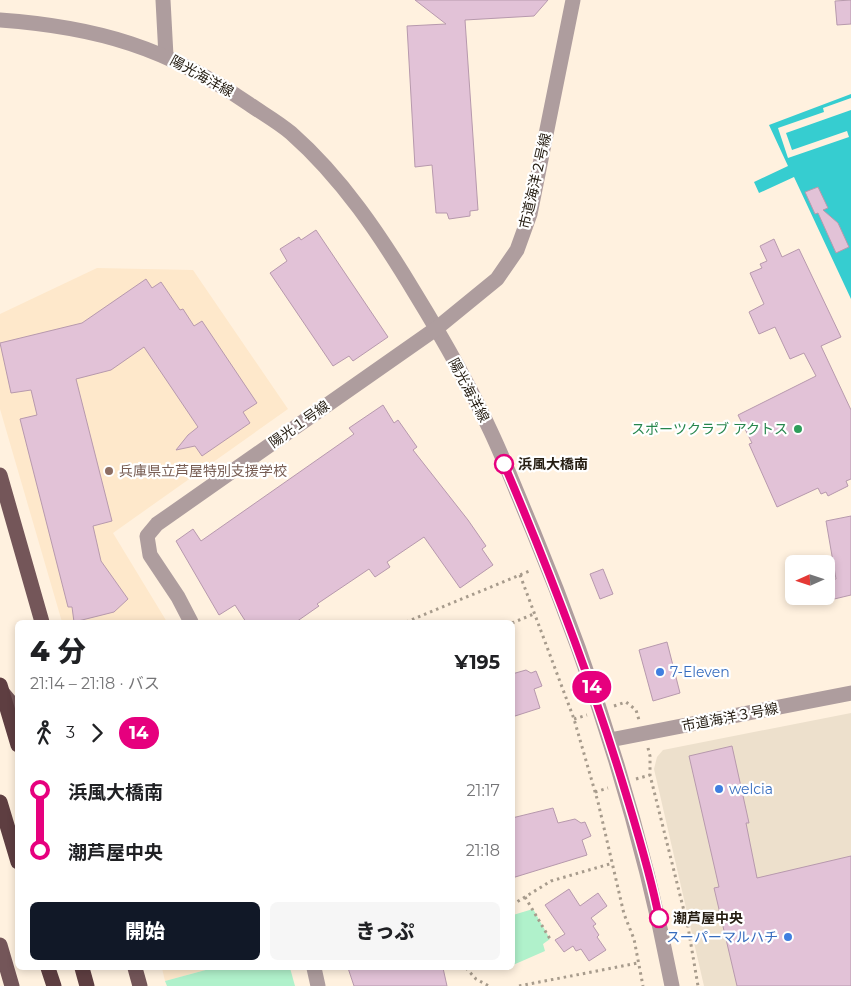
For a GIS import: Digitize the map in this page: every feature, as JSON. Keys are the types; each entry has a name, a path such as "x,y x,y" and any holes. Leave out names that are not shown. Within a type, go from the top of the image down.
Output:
{"highway":[{"path":"0,685 15,736"},
{"path":"0,802 15,852"},
{"path":"49,970 54,986"},
{"path":"83,970 87,986"}],"main road":[{"path":"0,475 41,620"},
{"path":"0,689 15,707"},
{"path":"1,951 12,986"},
{"path":"136,970 140,986"}],"street":[{"path":"163,0 166,56"},
{"name":"市道海洋２号線","path":"437,328 497,279 517,250 530,214 573,0"},
{"name":"陽光海洋線","path":"0,20 48,23 107,35 166,56 209,77 290,132 348,193 382,238 437,328 490,430 546,564 610,740 657,907 672,986"},
{"name":"陽光１号線","path":"190,620 178,597 150,555 147,536 157,524 437,328"},
{"name":"市道海洋３号線","path":"610,740 851,693"},
{"path":"314,970 318,986"}],"path":[{"path":"411,620 546,564"},
{"path":"520,575 536,613 574,719 643,986"},
{"path":"515,622 536,613"},
{"path":"626,702 636,710"},
{"path":"650,756 650,775 688,927 698,986"},
{"path":"515,903 551,881 613,864"},
{"path":"525,897 550,939"},
{"path":"519,986 638,963"},
{"path":"468,970 480,986"},
{"path":"476,979 489,986"}],"shaded area":[{"name":"兵庫県立芦屋特別支援学校","path":"97,268 193,270 288,409 113,533 166,620 61,620 0,409 0,314"},
{"path":"851,713 851,986 704,986 654,769 657,757 663,750"},
{"path":"162,970 206,970 165,981"}],"green space":[{"path":"533,909 550,939 543,944 545,951 515,964 515,914"},
{"path":"206,970 291,970 295,986 167,986 165,981"}],"water":[{"path":"851,94 851,299 794,177 759,193 754,182 788,166 769,125"}],"pier":[{"path":"851,98 851,110 786,133 792,150 847,131 849,137 788,158 778,128 824,112 823,108"}],"building":[{"path":"415,0 548,0 534,16 465,20 478,210 470,211 470,216 449,219 447,213 436,213 432,165 415,167 407,26 446,24"},
{"path":"851,0 851,24 837,25 835,1"},
{"path":"818,187 828,208 823,210 838,223 849,247 836,253 818,213 815,214 805,192"},
{"path":"316,230 388,337 353,361 349,356 333,366 270,273 287,261 280,249 299,237 301,240"},
{"name":"スポーツクラブ アクトス","path":"774,239 782,257 799,249 841,337 821,346 851,410 851,479 846,481 848,486 828,496 826,492 821,494 818,488 777,507 749,444 752,443 738,415 816,376 804,353 790,359 775,327 759,334 749,312 764,304 750,273 762,268 760,264 767,261 760,246"},
{"path":"146,279 152,288 161,282 180,310 183,309 194,326 202,321 257,403 243,412 250,423 202,456 195,446 176,450 188,435 198,427 144,347 111,370 76,379 112,521 93,526 101,561 128,599 114,612 82,620 74,620 72,607 68,607 20,419 37,415 31,390 11,393 0,343 82,323"},
{"path":"383,405 394,423 398,420 417,447 413,450 486,546 482,549 493,565 460,588 424,537 387,562 390,567 375,577 369,569 317,604 319,606 299,620 245,620 235,605 219,615 176,541 193,529 201,541 354,434 349,428"},
{"path":"851,516 851,595 835,599 835,555 832,555 826,521"},
{"path":"603,569 613,594 600,599 590,574"},
{"name":"7-Eleven","path":"667,642 680,693 653,701 639,650"},
{"path":"526,670 531,673 536,671 542,686 534,689 540,708 515,716 515,673"},
{"name":"スーパーマルハチ","path":"732,746 749,823 746,823 757,878 851,856 851,986 737,986 714,888 719,887 689,756"},
{"path":"553,808 558,823 575,819 581,823 585,822 591,836 582,840 587,855 515,877 515,817"},
{"path":"569,889 580,906 598,893 607,906 591,918 596,924 593,926 599,935 597,937 606,950 589,961 581,949 576,951 573,946 564,952 555,940 565,934 545,905"},
{"path":"349,970 443,970 447,986 354,986"}],"bus line":[{"name":"14","path":"504,464 546,564 605,725 635,825 659,918"}],"place":[{"name":"スポーツクラブ アクトス","path":"798,429"},
{"name":"浜風大橋南","path":"504,464"},
{"name":"兵庫県立芦屋特別支援学校","path":"109,471"},
{"name":"7-Eleven","path":"660,672"},
{"name":"welcia","path":"719,789"},
{"name":"潮芦屋中央","path":"659,918"},
{"name":"スーパーマルハチ","path":"788,937"}]}
